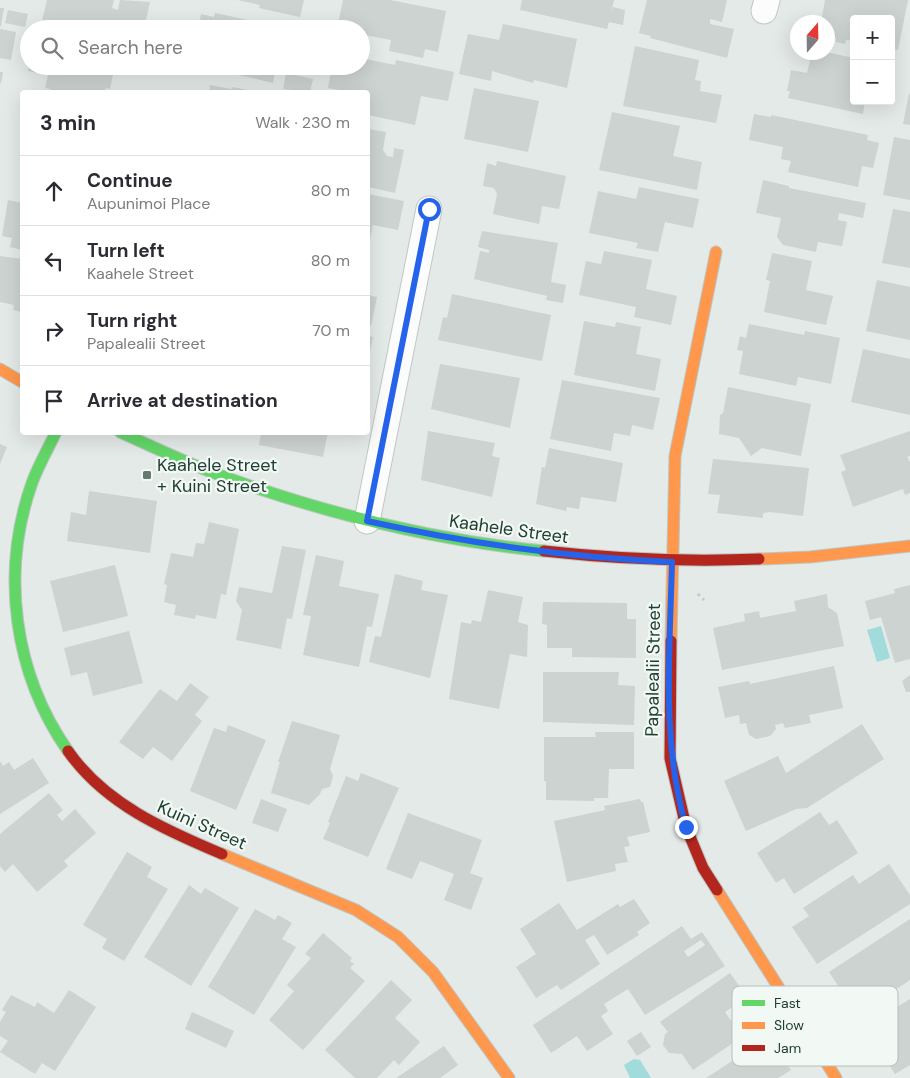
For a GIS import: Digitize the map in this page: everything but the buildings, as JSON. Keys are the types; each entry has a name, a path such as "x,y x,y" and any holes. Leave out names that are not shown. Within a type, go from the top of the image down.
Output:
{"street":[{"path":"367,521 429,209"},
{"name":"Papalealii Street","path":"716,252 676,449 669,738 674,783 686,827 703,868 777,986"},
{"path":"0,369 20,381"},
{"name":"Kuini Street","path":"55,435 29,489 18,532 13,577 17,625 26,669 60,740 95,781 136,814 153,824 356,910 398,937 433,972 509,1078"},
{"name":"Kaahele Street","path":"127,435 199,467 261,489 367,521 448,539 519,550 595,558 672,562 808,558 910,546"},
{"name":"Papalealii Street","path":"828,1066 836,1078"}],"path":[{"path":"698,594 704,600"}],"water":[{"path":"881,626 890,658 877,662 867,630"},
{"path":"634,1059 640,1060 651,1078 630,1078 624,1065"}],"traffic: fast":[{"path":"54,435 34,477 22,517 15,587 18,622 24,656 35,689 50,721 68,751"},
{"path":"127,435 214,473 335,512 376,523 460,540 544,551"}],"traffic: slow":[{"path":"671,641 675,456 716,252"},
{"path":"0,369 20,381"},
{"path":"759,559 810,557 910,546"},
{"path":"222,854 356,910 398,937 433,972 509,1078"},
{"path":"717,890 778,986"},
{"path":"828,1066 836,1078"}],"traffic: jam":[{"path":"544,551 652,559 759,559"},
{"path":"671,641 670,758 686,827 703,868 717,890"},
{"path":"68,751 83,770 118,801 158,825 222,854"}],"place":[{"name":"Kaahele Street + Kuini Street","path":"147,475"}],"route":[{"path":"429,209 367,521 448,539 519,550 595,558 672,562 670,758 674,783 686,827"}]}
